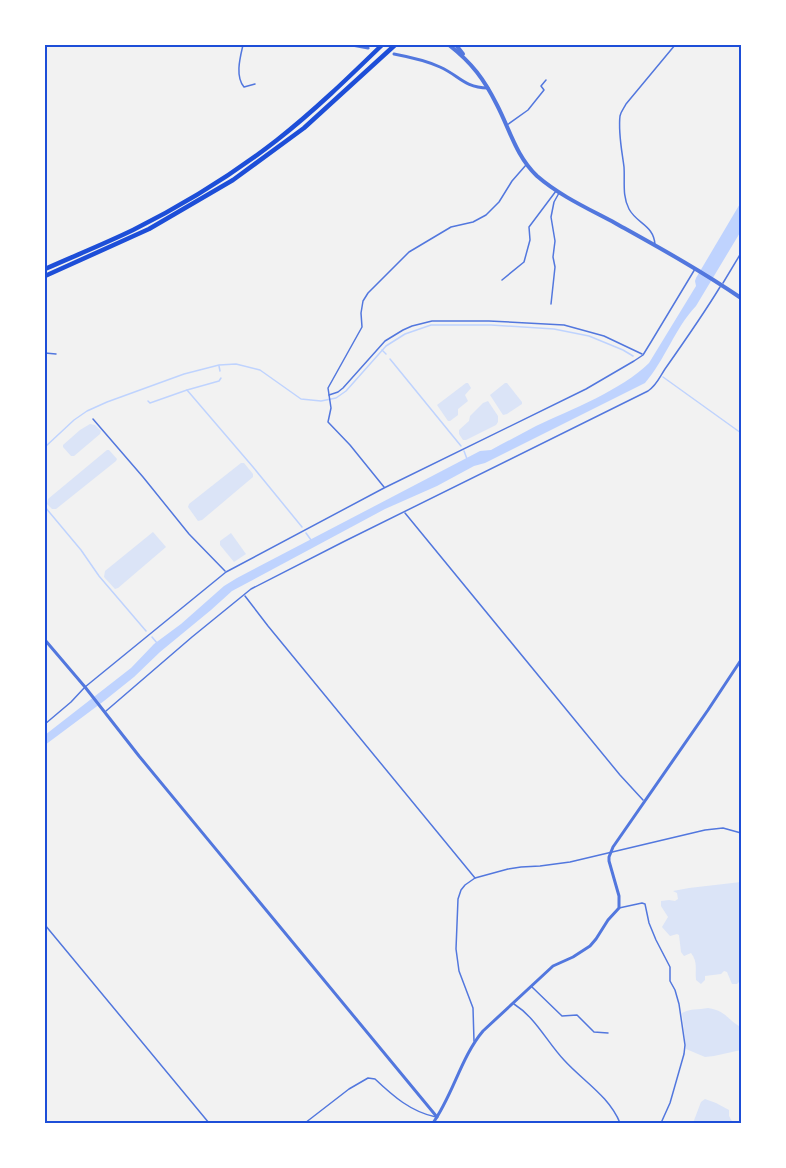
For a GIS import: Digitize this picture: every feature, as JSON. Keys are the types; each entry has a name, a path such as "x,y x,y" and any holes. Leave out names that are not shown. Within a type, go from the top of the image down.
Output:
{"main road":[{"path":"45,269 133,230 181,204 231,172 302,120 382,45"},
{"path":"45,276 149,229 233,180 304,128 395,45"}],"street":[{"path":"351,45 368,48"},
{"path":"449,45 467,60"},
{"path":"456,45 488,88 512,140 526,164 537,176 558,191 697,269 741,298"},
{"path":"394,54 424,60 443,68 466,84 488,88"},
{"path":"45,640 437,1117"},
{"path":"433,1123 474,1042 483,1031 553,966 590,946 619,908 619,896 609,861 611,852 622,832 741,660"}],"lane":[{"path":"243,45 239,66 241,82 244,87 255,84"},
{"path":"655,246 652,232 630,211 625,199 620,116 626,104 675,45"},
{"path":"506,126 528,110 544,90 541,86 546,80"},
{"path":"384,488 350,445 328,422 330,406 328,388 362,327 363,301 400,260 418,246 451,227 472,222 486,215 499,202 526,164"},
{"path":"502,280 524,262 530,240 529,227 558,191"},
{"path":"551,304 555,241 551,217 558,191"},
{"path":"104,710 244,595 260,585 648,391 657,384 741,253"},
{"path":"45,724 226,572 384,488 586,388 643,355 697,269"},
{"path":"328,395 343,388 378,349 394,335 412,326 432,321 564,325 604,336 643,355"},
{"path":"45,353 56,354"},
{"path":"93,419 189,534 226,572"},
{"path":"405,512 644,801"},
{"path":"244,595 475,878"},
{"path":"474,1042 473,1008 456,957 459,894 465,885 475,878 515,867 554,865 714,828 741,833"},
{"path":"619,908 645,904 649,923 669,964 670,981 679,1004 685,1049 669,1107 661,1123"},
{"path":"45,925 209,1123"},
{"path":"531,986 562,1016 577,1015 594,1032 608,1033"},
{"path":"514,1004 530,1017 576,1073 603,1097 620,1123"},
{"path":"305,1123 349,1089 368,1078 375,1079 409,1107 437,1117"}],"shaded area":[{"path":"466,383 471,388 465,395 468,401 458,409 458,415 448,421 437,405"},
{"path":"505,383 522,404 503,415 490,395"},
{"path":"488,401 498,416 498,422 463,440 459,430 483,403"},
{"path":"90,424 95,425 101,431 100,434 74,456 71,456 63,445"},
{"path":"107,450 117,459 116,461 56,509 52,509 47,504 48,499"},
{"path":"244,463 253,477 198,521 188,507 189,504"},
{"path":"153,532 166,547 115,589 104,577 105,571"},
{"path":"231,533 246,554 234,562 220,545 220,541"},
{"path":"741,882 741,980 737,984 732,984 727,972 724,971 721,974 705,976 701,984 696,980 693,956 691,953 684,956 681,952 679,935 670,936 662,927 668,917 661,906 661,901 678,899 677,893 673,891"},
{"path":"708,1008 723,1013 741,1027 741,1050 705,1057 686,1049 682,1013"},
{"path":"705,1099 729,1110 733,1123 693,1123 701,1102"}],"water":[{"path":"741,202 741,231 696,306 645,383 485,463 474,466 437,486 385,509 232,591 134,677 45,745 45,735 131,668 154,644 181,624 224,586 480,451 491,450 595,399 638,373 649,363 696,286 696,278"}],"waterway":[{"path":"45,447 87,411 184,374 219,365 236,364 260,370 301,399 321,401 336,398 346,391 386,346 405,334 431,325 491,325 554,329 589,336 633,356"},
{"path":"382,350 386,354"},
{"path":"390,359 461,446"},
{"path":"219,366 220,371"},
{"path":"663,377 741,433"},
{"path":"148,401 150,403 219,381 221,378"},
{"path":"187,390 302,527"},
{"path":"464,451 467,459"},
{"path":"45,507 146,631"},
{"path":"306,533 311,540"},
{"path":"152,637 157,643"}]}
